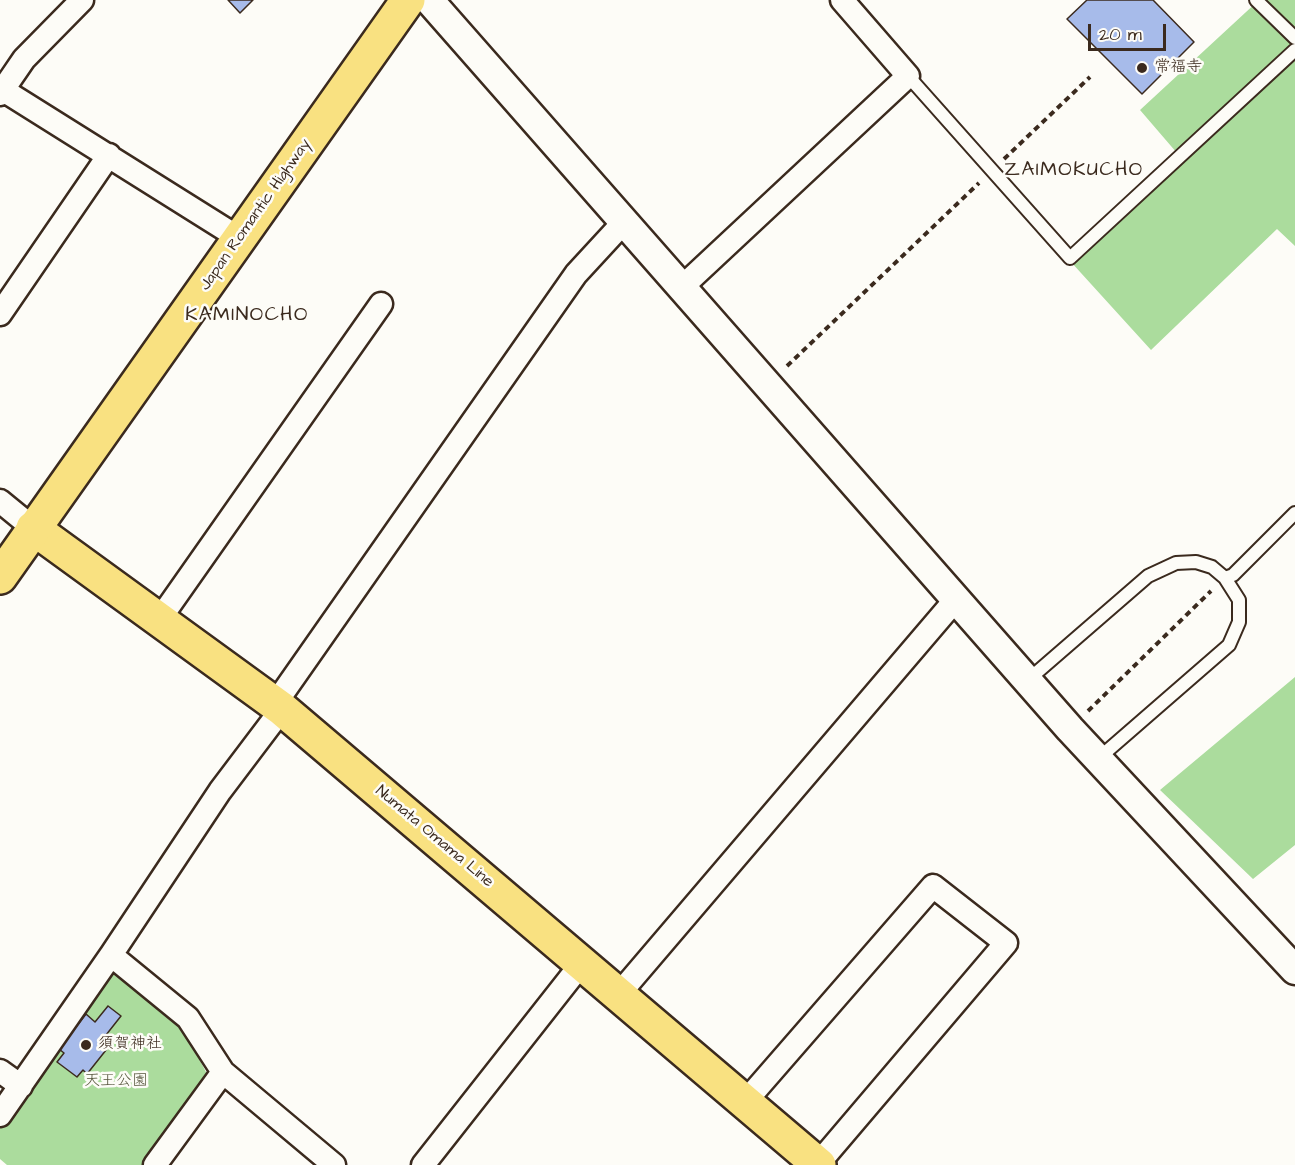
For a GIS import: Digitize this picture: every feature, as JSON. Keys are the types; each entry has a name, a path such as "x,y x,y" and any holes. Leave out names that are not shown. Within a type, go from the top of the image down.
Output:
{"main road":[{"name":"Japan Romantic Highway","path":"0,577 408,0"},
{"name":"Numata Omama Line","path":"33,528 279,706 818,1164"}],"street":[{"path":"82,0 24,59 2,92 109,155 239,238"},
{"path":"429,0 1070,729 1295,970"},
{"path":"682,287 908,76 842,0"},
{"path":"0,314 109,155"},
{"path":"0,1115 576,274 623,223"},
{"path":"159,620 381,304"},
{"path":"0,501 33,528"},
{"path":"619,994 957,598"},
{"path":"745,1102 933,886 1006,943 818,1164"},
{"path":"111,954 188,1018 223,1072 334,1165"},
{"path":"423,1165 582,963"},
{"path":"0,1071 21,1086"},
{"path":"155,1165 223,1072"}],"lane":[{"path":"1256,0 1295,38"},
{"path":"908,76 1070,258 1295,50"},
{"path":"1225,578 1233,575 1295,513"},
{"path":"1028,680 1148,576 1176,563 1196,562 1212,567 1225,578 1239,600 1239,622 1229,645 1099,758"}],"path":[{"path":"767,384 1090,77"},
{"path":"1070,729 1225,578"}],"green space":[{"path":"1259,0 1295,0 1295,246 1277,229 1151,350 1071,262 1183,160 1140,110"},
{"path":"1295,677 1295,845 1253,879 1160,790"},
{"name":"天王公園","path":"121,972 183,1028 207,1074 143,1165 7,1165 0,1159 0,1127 105,975"}],"building":[{"path":"228,0 253,0 240,13"},
{"name":"常福寺","path":"1087,0 1153,0 1194,42 1142,94 1067,19"},
{"name":"須賀神社","path":"108,1006 121,1016 106,1035 114,1040 87,1074 83,1070 77,1077 57,1062 64,1053 59,1049 86,1014 95,1022"}],"place":[{"name":"常福寺","path":"1142,68"},
{"name":"須賀神社","path":"86,1045"}],"district":[{"name":"ZAIMOKUCHO","path":"1074,171"},
{"name":"KAMINOCHO","path":"247,316"}]}
